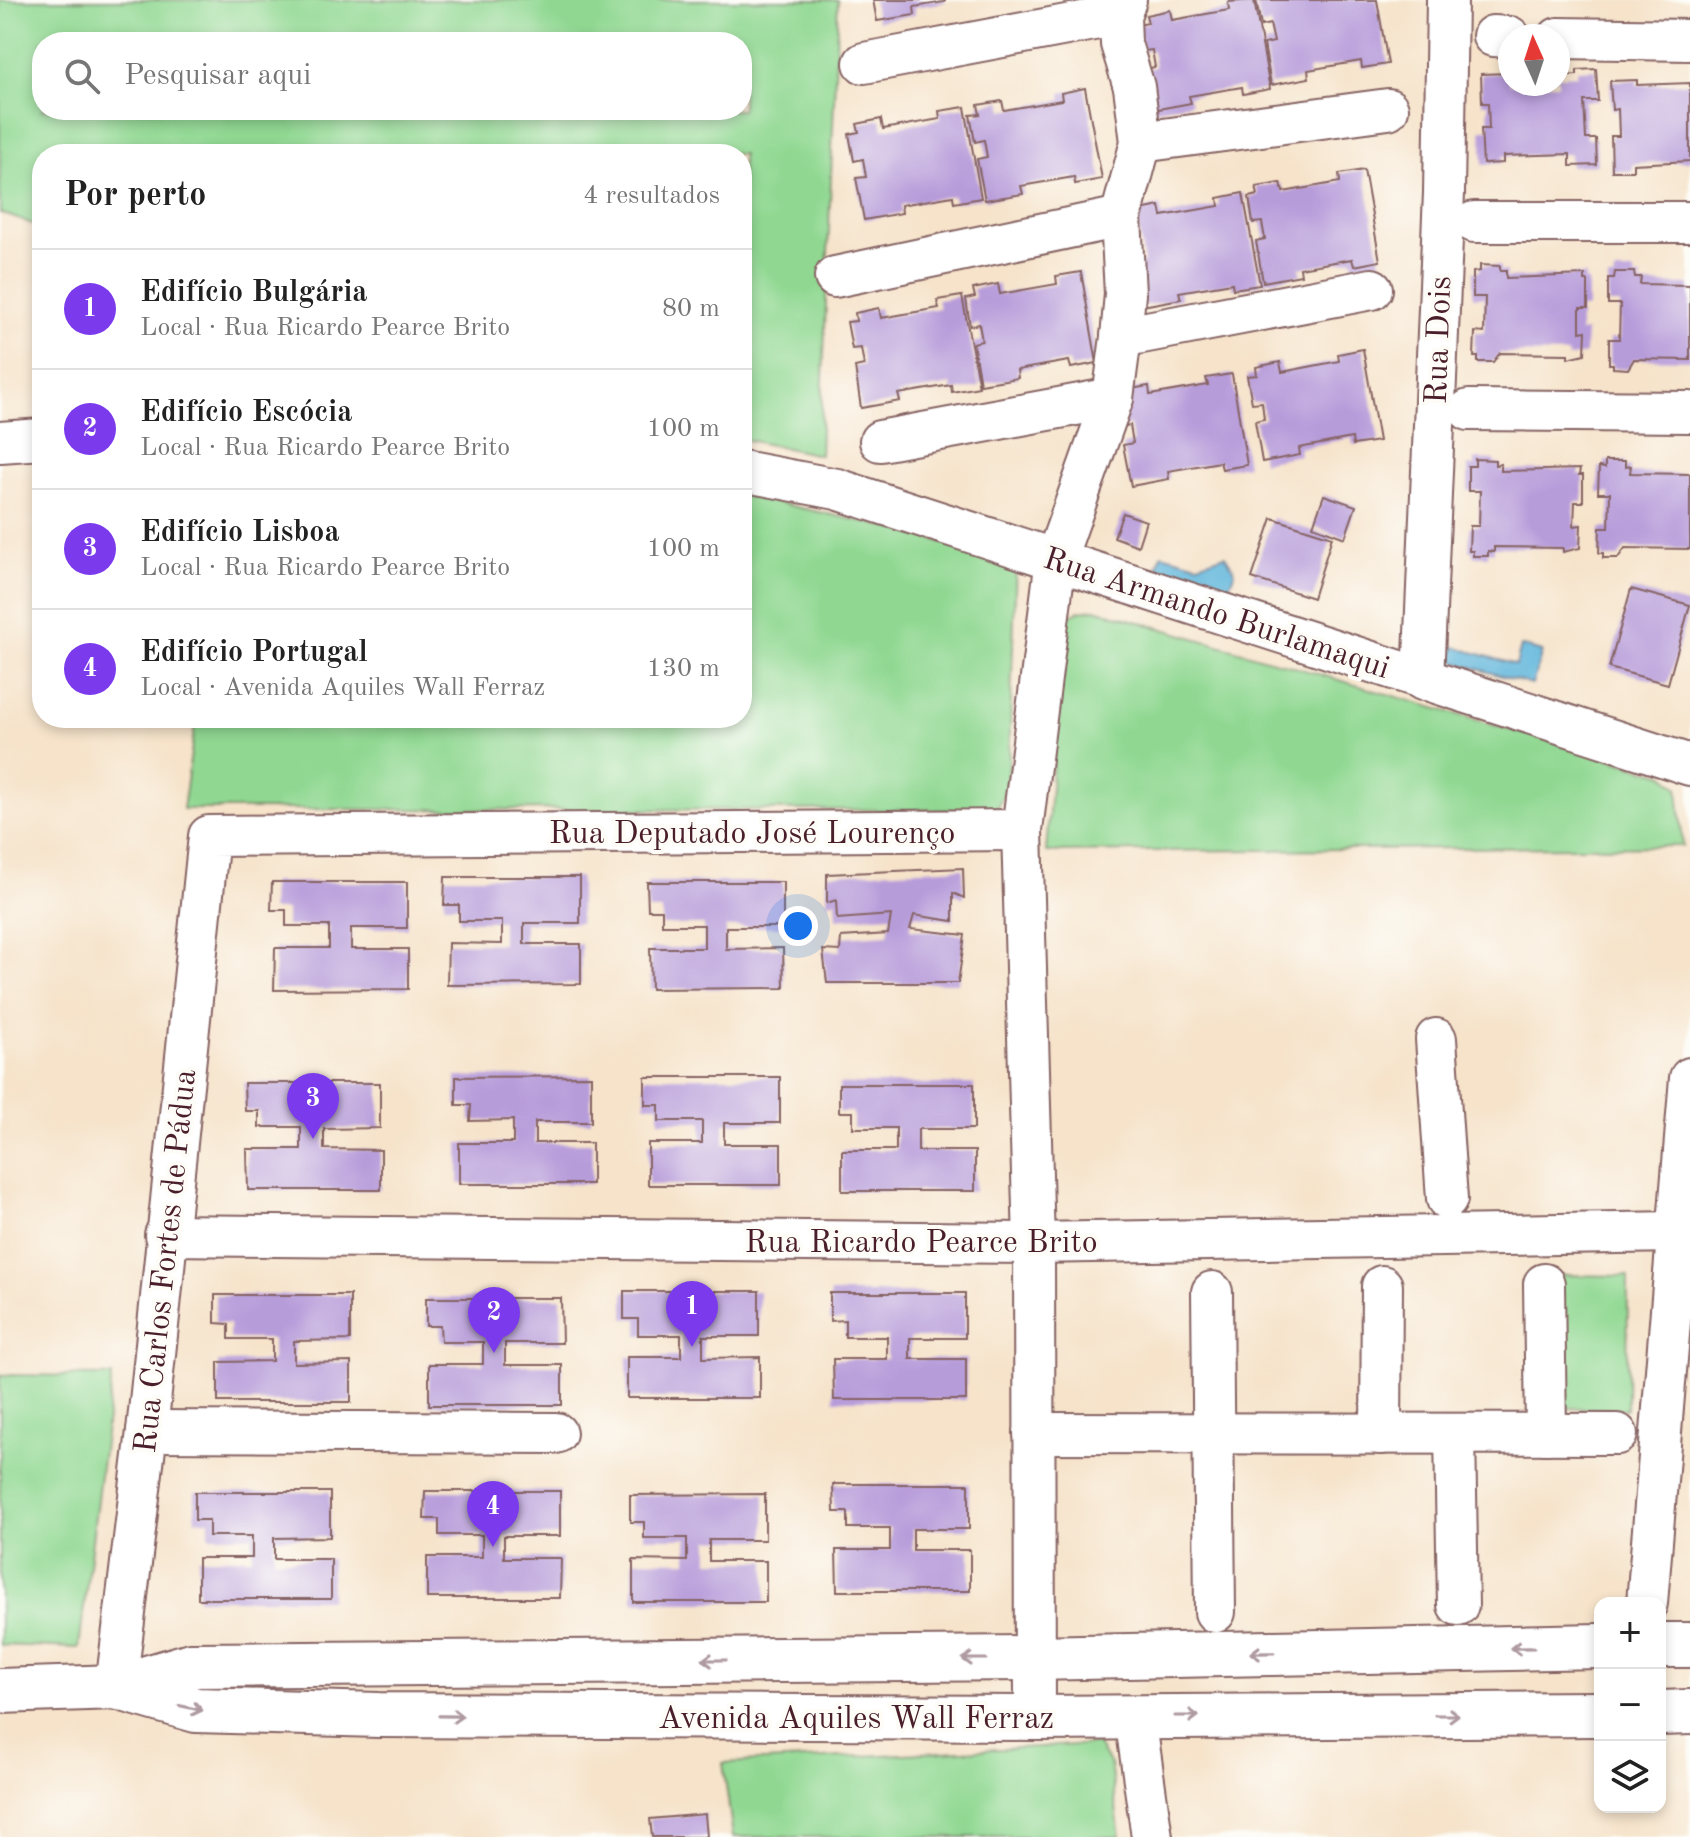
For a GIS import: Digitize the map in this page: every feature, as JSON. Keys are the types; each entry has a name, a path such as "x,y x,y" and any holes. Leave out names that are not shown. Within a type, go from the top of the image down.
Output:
{"main road":[{"path":"1666,1645 1690,1645"},
{"name":"Avenida Aquiles Wall Ferraz","path":"0,1691 116,1687 191,1665 1035,1658 1594,1646"},
{"name":"Avenida Aquiles Wall Ferraz","path":"116,1687 196,1710 454,1717 1035,1718 1594,1714"},
{"path":"1666,1713 1690,1712"}],"street":[{"name":"Rua Dois","path":"1423,680 1444,193 1447,0"},
{"path":"864,63 1123,8 1121,44 1134,87 1141,142 1121,217 1125,294 1113,398 1056,558 1022,830 1034,1243 1050,1433 1035,1658 1035,1718"},
{"path":"1570,38 1690,40"},
{"path":"1141,142 1388,109"},
{"path":"835,277 1121,217"},
{"path":"1474,222 1690,222"},
{"path":"1121,337 1372,289"},
{"path":"880,441 1113,398"},
{"path":"1469,410 1690,412"},
{"path":"0,442 32,440"},
{"name":"Rua Armando Burlamaqui","path":"752,473 837,489 1690,765"},
{"name":"Rua Deputado José Lourenço","path":"209,836 1022,830"},
{"name":"Rua Carlos Fortes de Pádua","path":"116,1687 154,1430 165,1235 209,836"},
{"path":"1436,1039 1447,1199"},
{"path":"1647,1597 1690,1078"},
{"name":"Rua Ricardo Pearce Brito","path":"165,1235 1034,1243 1677,1232"},
{"path":"1544,1284 1546,1434"},
{"path":"1381,1434 1382,1286"},
{"path":"1212,1292 1215,1612"},
{"path":"154,1430 556,1433"},
{"path":"1050,1433 1617,1434"},
{"path":"1455,1434 1458,1605"},
{"path":"1135,1717 1152,1837"}],"green space":[{"path":"0,0 838,0 820,455 752,441 752,144 32,144 32,224 0,213"},
{"path":"752,497 900,530 1016,563 1008,785 996,810 183,809 195,728 752,728"},
{"path":"1095,609 1665,775 1678,787 1683,846 1046,852 1064,620 1078,611"},
{"path":"1559,1275 1628,1276 1627,1409 1557,1408"},
{"path":"0,1375 112,1376 79,1648 0,1645"},
{"path":"1097,1744 1110,1764 1120,1837 733,1837 723,1763"}],"water":[{"path":"1162,554 1198,564 1225,555 1235,571 1228,589 1157,567"},
{"path":"1452,646 1516,665 1521,646 1542,652 1532,685 1448,660"}],"building":[{"path":"873,0 945,2 914,7 915,15 877,21"},
{"path":"1254,0 1270,89 1243,94 1242,87 1189,96 1191,103 1153,110 1145,69 1155,67 1152,50 1143,51 1138,25 1148,23 1146,15 1170,10 1172,20 1229,10 1228,2"},
{"path":"1256,0 1377,0 1388,64 1362,68 1361,61 1308,70 1309,78 1271,85 1264,44 1274,42 1270,24 1261,26"},
{"path":"1596,69 1598,101 1584,101 1586,139 1596,139 1597,165 1570,166 1570,154 1503,156 1503,163 1483,164 1481,129 1489,129 1488,103 1482,103 1481,74 1498,73 1498,96 1570,96 1570,75 1577,75 1577,70"},
{"path":"1637,80 1637,85 1690,83 1690,161 1633,164 1633,171 1612,171 1611,136 1619,136 1618,109 1612,110 1610,81"},
{"path":"1085,88 1102,179 1075,184 1074,177 1021,186 1023,194 985,200 977,159 987,157 984,140 975,142 970,115 980,114 978,105 1002,101 1004,110 1062,100 1061,93"},
{"path":"965,107 981,198 954,203 953,196 901,205 902,213 864,220 856,178 866,177 863,159 854,161 849,134 859,132 857,124 881,119 883,129 940,119 939,111"},
{"path":"1364,170 1380,261 1354,266 1352,259 1300,268 1301,275 1263,282 1256,241 1265,239 1262,222 1253,223 1249,197 1258,195 1256,187 1281,183 1283,192 1340,182 1339,174"},
{"path":"1243,193 1260,285 1233,289 1232,283 1179,292 1181,299 1142,306 1135,265 1144,263 1136,211 1160,206 1162,216 1219,206 1218,198"},
{"path":"1480,265 1500,266 1500,271 1506,271 1506,278 1585,275 1585,281 1588,281 1588,308 1580,308 1580,332 1586,331 1585,354 1568,358 1568,354 1500,353 1493,362 1478,362 1478,357 1474,357 1475,332 1484,333 1485,297 1473,297 1473,272 1480,271"},
{"path":"1081,272 1097,363 1071,368 1069,361 1017,370 1018,378 980,384 973,343 982,341 979,324 970,326 966,299 975,297 973,289 998,284 1000,294 1057,284 1056,276"},
{"path":"1615,272 1634,272 1635,277 1641,277 1640,284 1690,285 1690,360 1634,359 1628,369 1613,368 1613,364 1609,364 1609,339 1619,339 1620,304 1608,304 1608,278 1614,278"},
{"path":"962,296 979,387 952,392 951,385 898,394 900,401 861,408 855,367 864,365 861,348 852,349 847,322 856,321 855,313 879,308 881,318 939,308 937,300"},
{"path":"1363,349 1379,441 1353,445 1352,438 1299,448 1300,455 1262,462 1255,421 1264,419 1262,402 1252,403 1247,376 1257,375 1256,367 1280,362 1282,372 1339,361 1338,354"},
{"path":"1232,374 1247,465 1222,469 1220,462 1168,471 1169,479 1131,486 1123,445 1133,443 1130,425 1121,427 1124,390 1149,386 1150,395 1208,385 1206,378"},
{"path":"1475,459 1495,460 1495,465 1501,464 1501,471 1580,469 1579,475 1583,475 1583,502 1575,502 1574,526 1581,525 1580,548 1563,552 1563,548 1494,547 1494,552 1488,551 1488,556 1473,556 1473,551 1469,551 1470,526 1479,526 1480,491 1468,491 1468,466 1475,466"},
{"path":"1605,461 1625,461 1625,467 1631,466 1630,473 1690,474 1690,549 1625,548 1618,558 1603,558 1603,553 1599,553 1600,528 1609,528 1610,493 1598,493 1599,467 1605,468"},
{"path":"1324,495 1356,506 1345,538 1313,526"},
{"path":"1123,513 1146,521 1138,546 1114,537"},
{"path":"1272,518 1332,537 1313,598 1252,578"},
{"path":"1631,589 1690,605 1668,684 1609,668"},
{"path":"963,868 964,898 953,893 953,921 914,915 910,929 965,935 958,983 827,983 823,950 840,951 841,937 888,934 891,915 837,919 836,900 827,903 827,874"},
{"path":"445,877 580,877 580,923 524,923 524,944 581,944 581,984 447,985 448,943 502,944 502,921 459,921 459,905 444,905"},
{"path":"272,882 407,882 407,928 351,928 351,949 408,949 408,989 274,990 275,948 329,948 329,926 286,926 286,910 271,910"},
{"path":"647,882 783,882 783,927 726,927 726,949 783,948 784,988 651,989 650,948 704,948 704,925 662,925 662,910 648,910"},
{"path":"591,1076 591,1122 535,1122 535,1143 592,1143 592,1184 459,1184 459,1143 513,1143 513,1120 470,1121 471,1105 456,1105 456,1077"},
{"path":"645,1077 780,1077 780,1123 724,1123 724,1144 781,1144 781,1185 648,1185 648,1143 702,1143 702,1121 659,1121 659,1105 645,1105"},
{"path":"244,1083 380,1083 380,1128 324,1129 324,1149 381,1150 381,1190 248,1190 247,1149 301,1149 301,1127 259,1127 259,1111 245,1111"},
{"path":"839,1084 974,1084 974,1129 918,1129 918,1151 975,1151 975,1191 842,1191 842,1150 896,1150 896,1128 853,1128 853,1112 839,1112"},
{"path":"624,1291 759,1291 759,1336 703,1336 703,1358 760,1357 760,1398 627,1398 627,1357 681,1357 681,1335 638,1335 638,1319 624,1319"},
{"path":"830,1293 965,1293 965,1338 910,1338 910,1359 966,1359 966,1400 834,1400 833,1359 887,1359 887,1337 845,1337 845,1320 830,1321"},
{"path":"215,1295 350,1295 350,1340 294,1341 294,1363 351,1362 351,1402 218,1402 218,1362 272,1361 272,1339 229,1339 229,1324 215,1323"},
{"path":"426,1298 561,1298 562,1343 505,1343 505,1365 562,1365 562,1405 429,1405 429,1364 483,1364 483,1342 441,1342 440,1326 426,1326"},
{"path":"833,1484 969,1484 969,1529 913,1529 913,1550 970,1550 970,1591 837,1591 836,1550 890,1550 890,1528 848,1528 848,1512 834,1512"},
{"path":"425,1491 560,1491 560,1536 504,1536 504,1558 561,1558 560,1598 427,1598 427,1557 482,1557 482,1535 439,1535 439,1519 424,1519"},
{"path":"195,1492 330,1492 330,1537 274,1538 274,1559 331,1559 331,1599 198,1599 198,1558 252,1558 252,1536 209,1536 209,1520 195,1520"},
{"path":"765,1494 765,1540 709,1540 709,1561 766,1561 766,1602 633,1602 633,1560 687,1561 687,1538 644,1538 644,1522 630,1522 630,1495"},
{"path":"705,1814 707,1837 652,1837 650,1819"}],"place":[{"name":"Edifício Lisboa","path":"313,1139"},
{"name":"Edifício Bulgária","path":"692,1347"},
{"name":"Edifício Escócia","path":"494,1353"},
{"name":"Edifício Portugal","path":"493,1547"}]}
